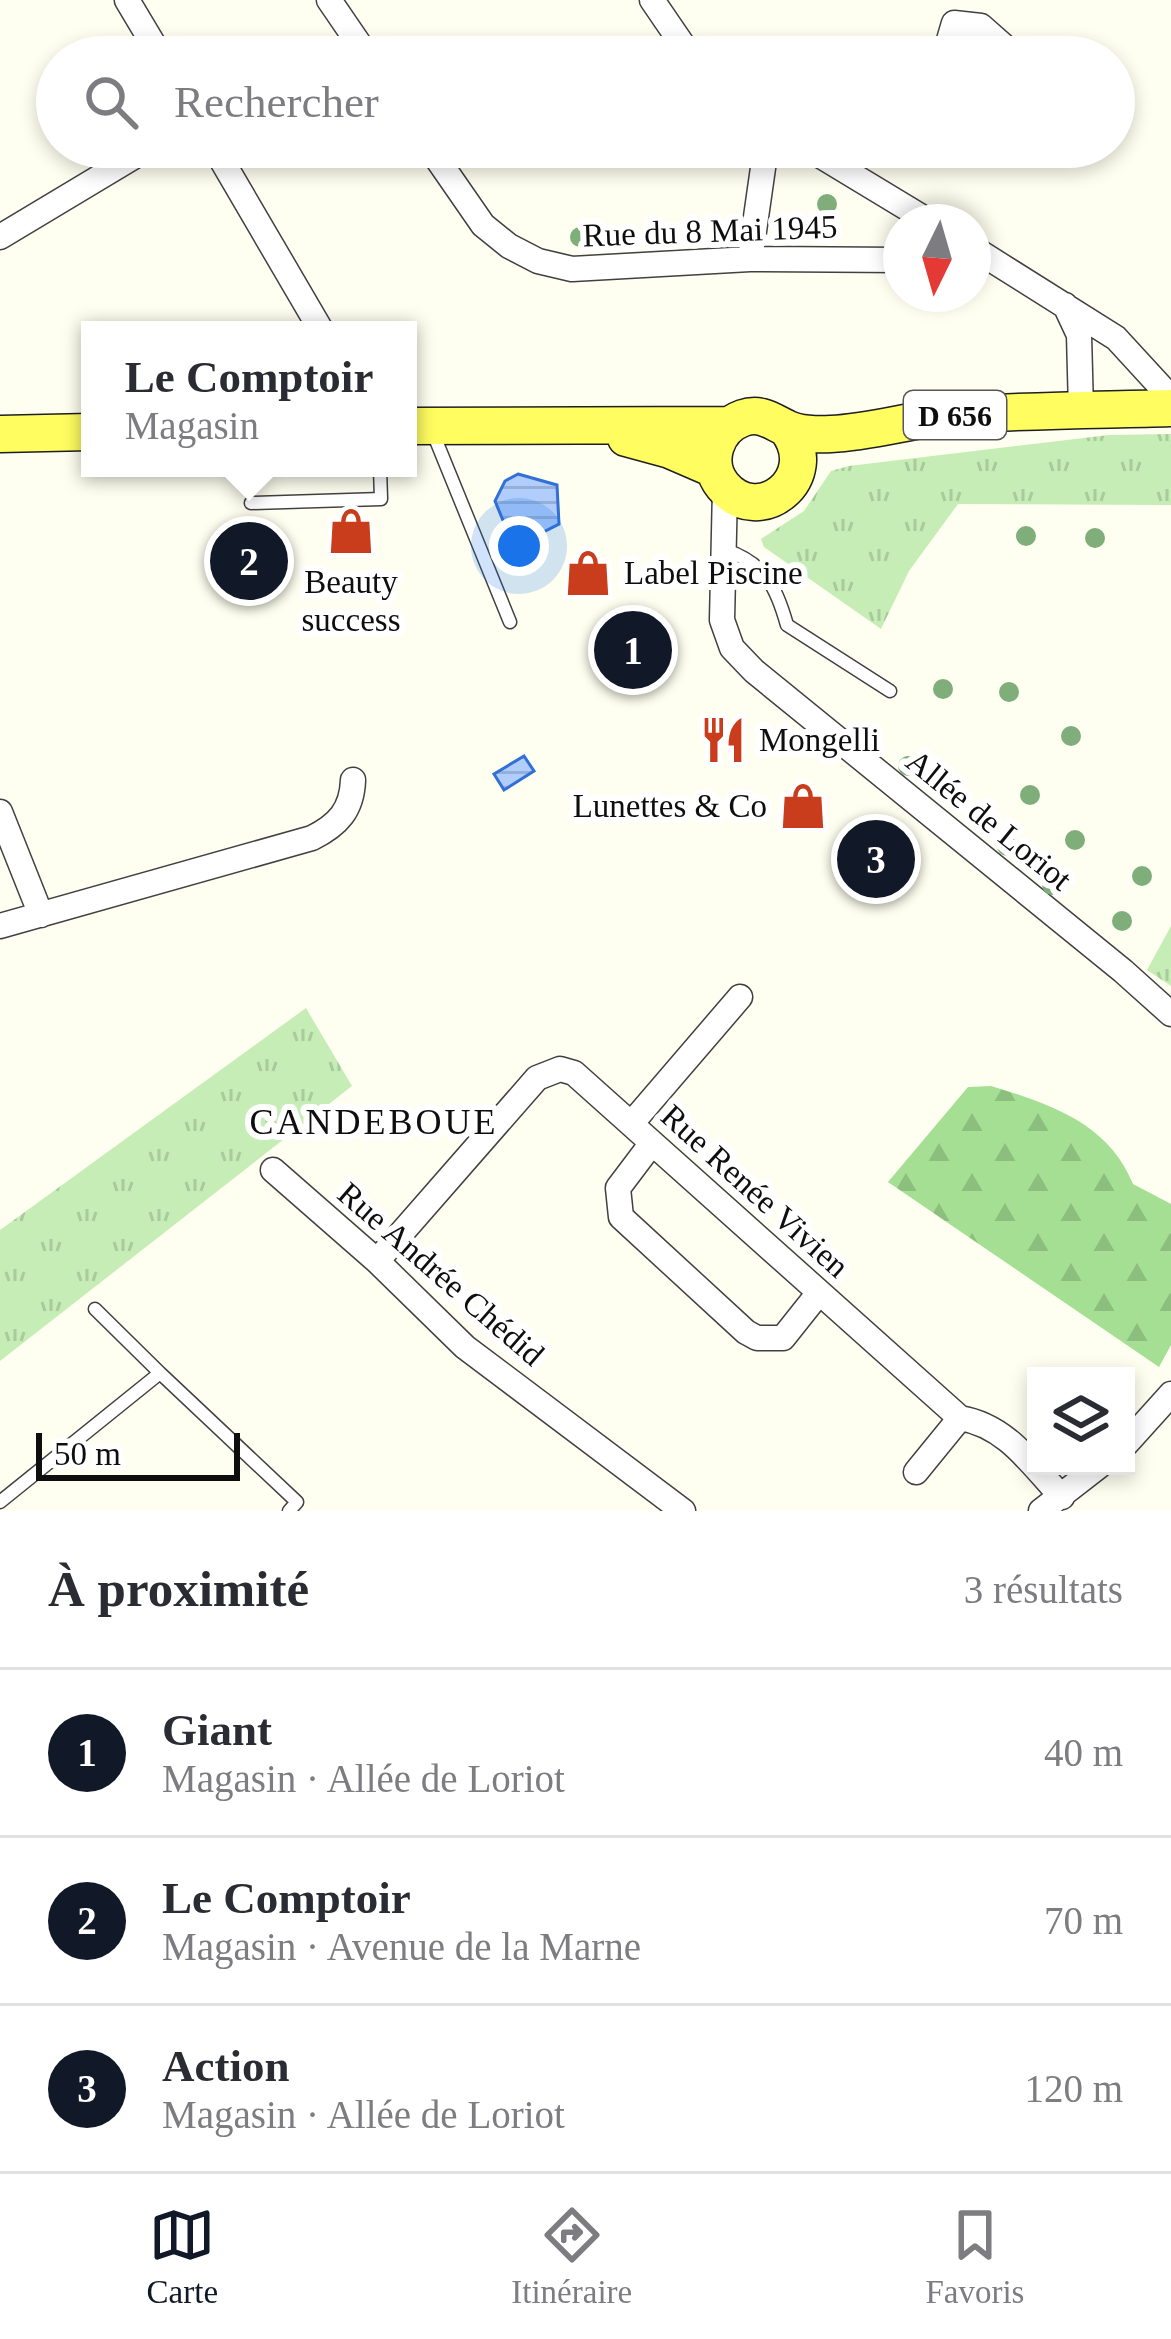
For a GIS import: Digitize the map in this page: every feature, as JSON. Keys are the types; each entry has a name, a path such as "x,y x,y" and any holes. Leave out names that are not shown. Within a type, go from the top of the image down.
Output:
{"main road":[{"name":"D 656","path":"793,445 831,434 957,415 1171,408"},
{"path":"419,426 729,425 753,416 777,421 793,445 792,482 763,501 743,500 720,479 670,450 587,428"},
{"path":"720,479 715,445 729,425"},
{"path":"0,434 81,432"}],"street":[{"path":"127,0 148,36"},
{"path":"329,0 354,36"},
{"path":"652,0 677,36"},
{"path":"952,11 992,36"},
{"path":"0,238 115,168"},
{"path":"226,168 316,321"},
{"name":"Rue du 8 Mai 1945","path":"444,168 483,225 509,246 538,261 572,269 750,259 883,260"},
{"path":"750,259 763,168"},
{"name":"Rue du 8 Mai 1945","path":"841,168 900,204"},
{"path":"991,263 1116,338 1171,398"},
{"path":"1064,303 1078,335 1082,410"},
{"name":"Allée de Loriot","path":"720,479 726,550 722,620 732,648 1171,1014"},
{"path":"726,550 763,501"},
{"path":"0,926 312,838 333,827 344,814 352,800 353,780"},
{"path":"0,812 41,915"},
{"name":"Rue Renée Vivien","path":"740,997 631,1124 961,1418 985,1422 1005,1435 1052,1504"},
{"path":"376,1261 545,1071 574,1073 631,1124"},
{"path":"652,1143 618,1188 621,1217 757,1338 783,1338 818,1294"},
{"name":"Rue Andrée Chédid","path":"273,1170 465,1347 683,1511"},
{"path":"1135,1434 1171,1394"},
{"path":"916,1472 961,1418"},
{"path":"1052,1504 1088,1475"}],"lane":[{"path":"419,426 510,622"},
{"path":"251,503 381,499 380,477"},
{"path":"726,550 765,571 787,625 890,691"},
{"path":"94,1309 297,1502 289,1511"},
{"path":"0,1502 160,1373"}],"green space":[{"path":"1171,434 1171,505 958,504 909,571 881,629 764,547 761,539 804,511 831,471 849,466 1109,435"},
{"path":"1171,926 1171,986 1147,970"},
{"path":"306,1008 352,1086 0,1361 0,1230"},
{"path":"991,1086 1075,1119 1109,1145 1133,1184 1171,1204 1171,1345 1159,1367 888,1182 968,1087"}],"water":[{"path":"518,474 557,485 559,524 514,547 495,501 505,481"},
{"path":"524,756 534,771 504,790 494,774"}],"place":[{"name":"Beauty success","path":"351,531"},
{"name":"Le Comptoir","path":"249,561"},
{"name":"Label Piscine","path":"588,573"},
{"name":"Giant","path":"633,650"},
{"name":"Mongelli","path":"723,740"},
{"name":"Lunettes & Co","path":"803,806"},
{"name":"Action","path":"876,859"}],"district":[{"name":"CANDEBOUE","path":"374,1122"}]}
